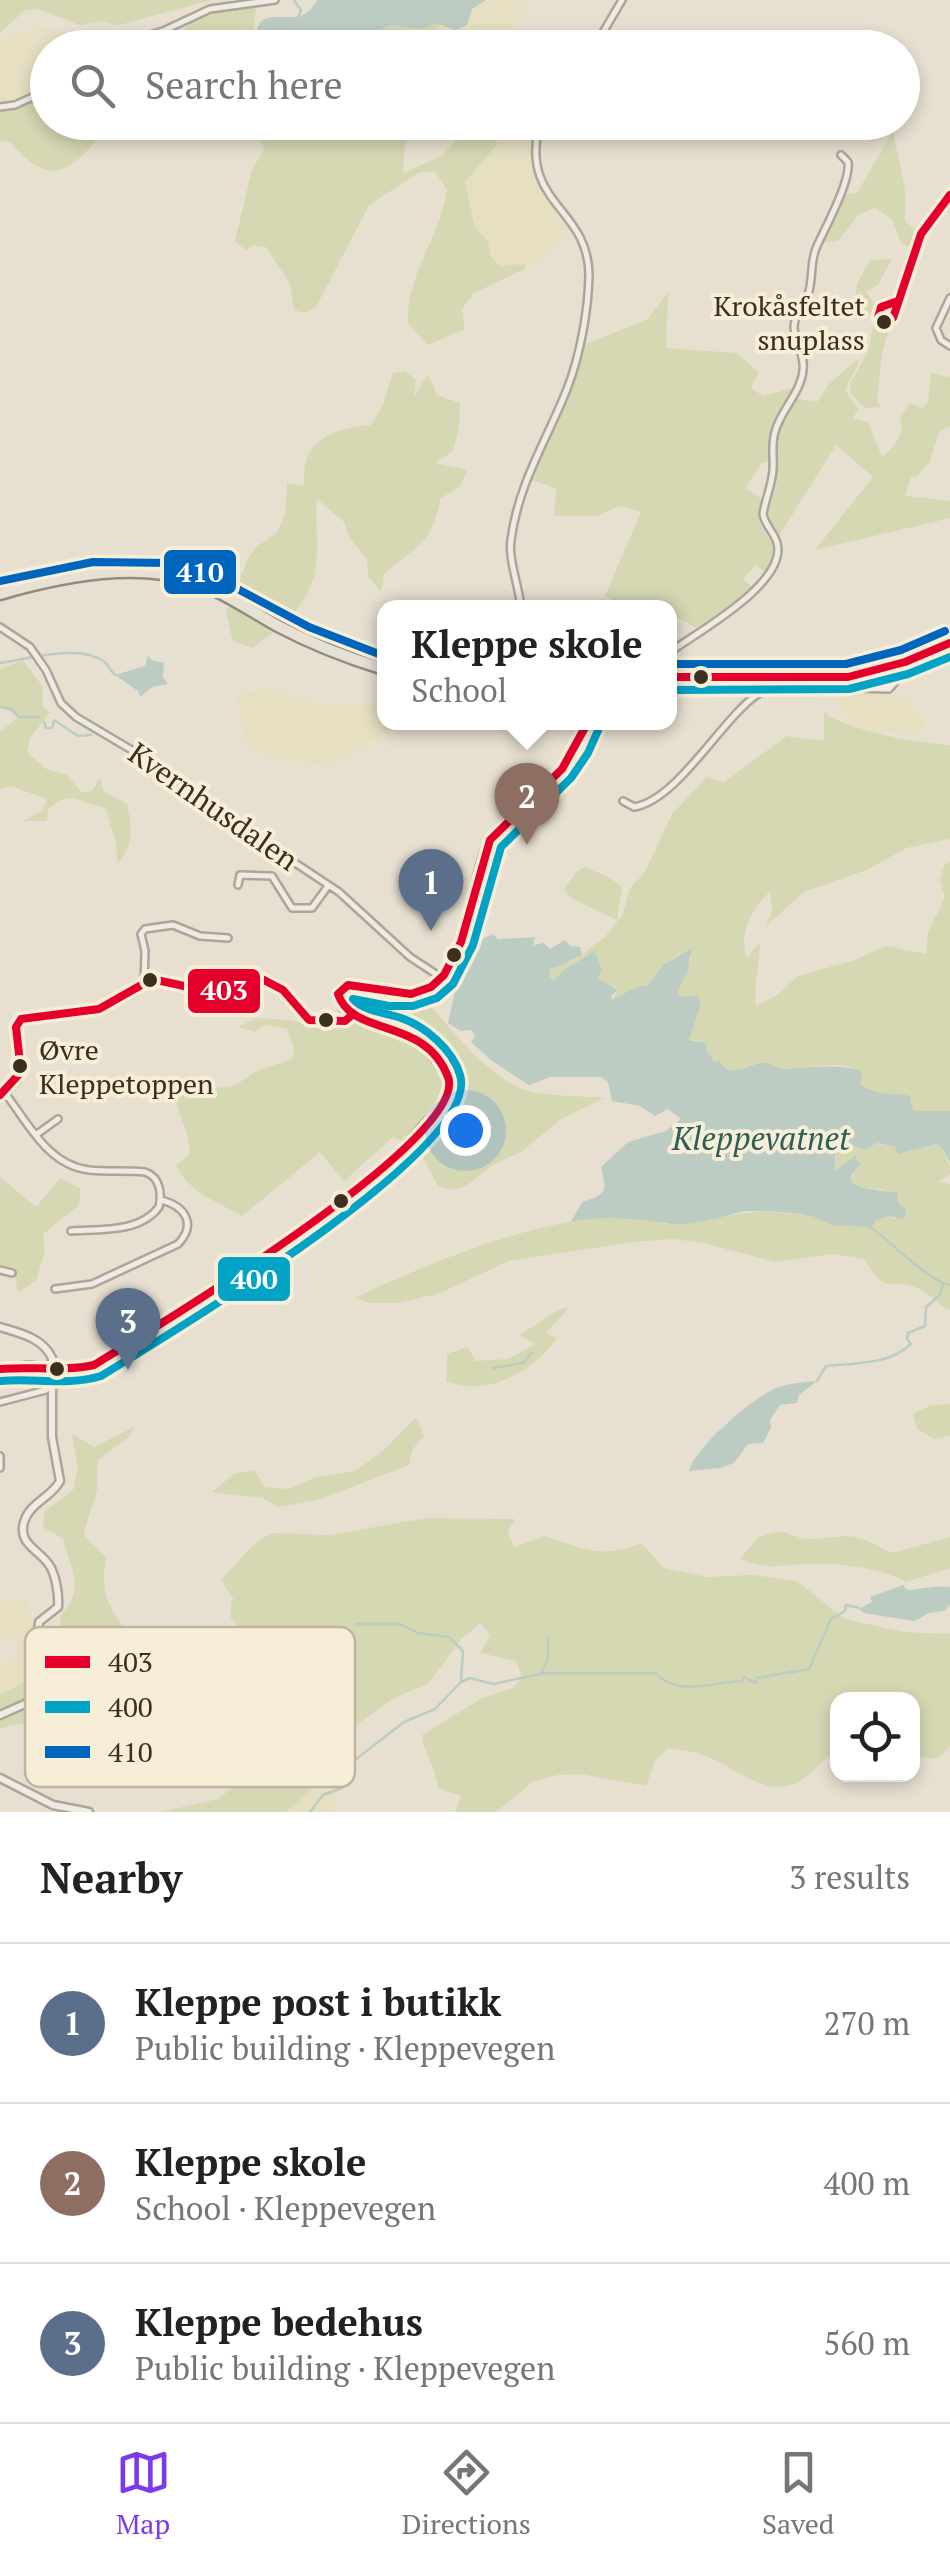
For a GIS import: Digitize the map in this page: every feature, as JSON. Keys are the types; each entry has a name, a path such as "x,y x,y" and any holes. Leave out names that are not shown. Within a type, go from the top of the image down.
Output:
{"main road":[{"path":"0,593 114,573 170,575 222,594 316,644 377,666"},
{"path":"677,677 831,679 890,667 948,643"},
{"path":"0,1369 79,1369 102,1361 234,1280 372,1178 434,1117 450,1092 443,1069 410,1034 352,1015 338,997 344,986 414,994 442,978 456,953 488,842 562,772 585,730"}],"street":[{"path":"165,30 210,10 275,0"},
{"path":"604,30 622,0"},
{"path":"0,106 30,98"},
{"path":"521,600 511,559 514,518 521,490 568,386 580,340 589,276 578,232 541,186 537,140"},
{"path":"677,647 748,597 775,563 777,542 762,514 772,473 775,428 790,407 802,376 794,320 809,291 815,250 832,220 838,194 849,172 848,162 841,156"},
{"path":"898,300 916,240 950,195"},
{"path":"950,298 936,328 941,340 950,346"},
{"name":"Kvernhusdalen","path":"0,627 37,656 65,708 167,771 203,802 343,895 410,957 442,978"},
{"path":"622,801 634,807 654,798 761,692 808,686 889,690 894,682 890,667"},
{"path":"238,885 240,874 272,876 292,908 312,908 328,886"},
{"path":"311,894 319,900"},
{"path":"144,983 144,929 172,925 196,935 228,938"},
{"path":"72,1231 139,1224 156,1212 161,1200 158,1184 152,1174 73,1166 47,1149 2,1094 17,1082 22,1070 16,1032 19,1021 32,1016 99,1009 155,978 216,993 256,980 270,980 286,991 309,1020 338,1021 352,1015"},
{"path":"37,1134 58,1119"},
{"path":"55,1288 92,1284 178,1244 187,1234 188,1219 178,1206 161,1200"},
{"path":"0,1270 12,1273"},
{"path":"0,1327 24,1334 51,1353 52,1436 60,1481 31,1509 23,1531 29,1546 51,1568 58,1596 56,1609 39,1622 38,1627"},
{"path":"0,1402 52,1385"},
{"path":"0,1456 0,1468"},
{"path":"0,1715 25,1703"},
{"path":"0,1778 49,1804 89,1812"}],"shaded area":[{"path":"486,0 529,0 513,30 455,30 472,9"},
{"path":"49,27 58,30 30,30 30,96 0,105 0,41 20,31"},
{"path":"499,140 541,140 543,189 569,230 551,251 525,269 525,264 501,266 491,257 488,241 474,225 465,182"},
{"path":"272,688 323,705 377,704 377,730 393,730 339,763 326,766 268,757 245,740 236,694"},
{"path":"848,689 904,697 927,724 916,735 863,729 840,711 837,698"},
{"path":"14,1597 29,1599 34,1627 25,1627 25,1681 0,1695 0,1666 12,1660 18,1650 17,1635 0,1640 0,1603"},
{"path":"341,1787 331,1812 286,1812 313,1788"}],"green space":[{"path":"0,0 212,0 119,25 101,21 80,25 38,9 25,10 0,33"},
{"path":"225,6 256,8 254,30 183,30 199,15"},
{"path":"388,25 421,29 441,25 434,30 380,30"},
{"path":"30,96 30,140 96,140 65,168 40,168 10,142 0,141 0,105"},
{"path":"260,140 408,140 403,173 443,155 456,140 495,140 498,143 465,182 474,225 500,266 525,264 525,269 474,293 462,309 465,329 428,345 408,324 409,306 447,189 435,172 420,172 369,205 316,307 304,313 294,310 290,284 266,247 255,245 245,250 235,241 252,169 265,149"},
{"path":"888,140 895,140 905,190 905,221 917,232 911,247 901,243 892,219 875,208 858,215 838,241 819,243 833,223 836,206 844,195 857,193"},
{"path":"892,259 878,285 866,292 873,302 878,302 869,315 852,310 858,282 870,260"},
{"path":"668,292 666,348 736,353 759,372 751,388 763,396 793,388 775,432 770,461 761,463 746,488 763,500 759,517 774,548 772,563 766,573 756,565 743,579 753,588 701,631 677,618 677,600 612,600 605,596 641,512 619,506 598,516 554,516 556,488 528,479 581,346 648,319"},
{"path":"874,323 889,328 877,401 881,407 865,408 851,394 850,384 868,351"},
{"path":"856,360 859,362 845,390 858,409 853,418 868,422 882,457 898,439 900,416 910,404 924,408 928,402 931,373 950,377 950,426 939,432 929,463 911,477 905,496 950,501 950,518 815,550 873,477 836,445 777,539 768,528 764,511 779,428 793,398 817,402 829,384"},
{"path":"405,371 416,380 414,397 428,374 437,395 460,403 453,451 435,463 467,470 460,486 440,499 428,535 384,574 381,592 368,576 367,560 348,535 345,523 317,499 315,571 305,598 287,620 252,648 233,641 226,613 248,559 257,546 277,533 285,514 287,483 304,486 308,457 321,439 371,425 383,405 393,373"},
{"path":"23,660 43,687 43,707 50,712 30,738 27,752 46,769 67,775 81,792 92,791 100,778 104,792 127,804 131,836 117,864 106,808 70,798 48,809 47,821 23,821 42,811 47,799 11,786 0,789 0,732 19,717 0,706 0,669"},
{"path":"824,712 866,730 950,745 950,839 906,848 869,869 804,892 766,926 772,910 770,891 752,914 744,939 747,958 760,942 756,1006 777,995 798,976 852,961 886,946 926,954 928,932 945,898 940,880 950,861 950,1111 913,1111 911,1096 866,1089 860,1085 862,1073 846,1066 787,1070 754,1064 733,1071 722,1068 702,1041 689,1040 678,989 692,957 679,954 663,965 648,986 639,986 612,1001 618,990 575,963 554,981 549,976 551,966 574,960 605,937 623,914 630,888 645,872 672,814 707,777 724,782 787,736 824,741"},
{"path":"584,867 622,887 617,920 571,898 564,890"},
{"path":"428,1003 478,1058 512,1084 544,1094 604,1098 561,1119 521,1152 494,1164 466,1186 451,1190 438,1186 417,1147 393,1137 344,1181 320,1152 242,1216 205,1196 182,1175 176,1165 189,1155 189,1148 176,1101 186,1091 234,1086 255,1072 292,1059 294,1048 287,1029 265,1025 255,1032 238,1027 257,1018 323,1028 342,1020 357,1020 354,1014 366,1010 401,1012"},
{"path":"876,1143 906,1150 936,1144 947,1157 950,1173 938,1182 950,1184 950,1310 924,1291 880,1280 864,1259 833,1254 775,1262 673,1239 509,1261 440,1293 399,1303 370,1303 355,1298 465,1251 551,1226 593,1219 631,1218 664,1224 763,1211 814,1216 832,1225 862,1226 889,1216 895,1219 901,1208 884,1189 863,1188 851,1182 855,1169 844,1165 835,1171 835,1153 848,1144 872,1147"},
{"path":"0,1177 36,1207 60,1178 81,1189 78,1206 43,1234 45,1251 36,1281 18,1292 15,1275 0,1269"},
{"path":"570,1307 546,1333 556,1338 551,1346 517,1374 483,1386 446,1382 447,1354 468,1347 475,1361 509,1359 535,1344 520,1335 558,1310"},
{"path":"950,1404 950,1436 934,1439 917,1429 913,1414 931,1405"},
{"path":"416,1417 424,1436 412,1450 409,1465 318,1500 278,1507 263,1498 212,1492 234,1474 254,1470 265,1487 289,1489 316,1477 355,1471 384,1450"},
{"path":"134,1427 128,1438 98,1460 97,1490 84,1536 106,1557 105,1587 109,1603 123,1627 61,1627 60,1615 73,1598 74,1579 63,1539 43,1527 44,1512 73,1490 78,1469 72,1434 94,1447"},
{"path":"428,1518 515,1519 508,1531 514,1547 545,1536 602,1551 641,1543 664,1568 707,1577 753,1575 797,1581 845,1619 903,1632 950,1634 950,1747 938,1758 920,1756 920,1692 830,1692 830,1756 790,1785 778,1787 756,1782 702,1754 667,1749 655,1761 646,1786 581,1774 558,1775 534,1781 496,1812 455,1812 461,1796 438,1788 422,1735 482,1698 513,1688 522,1678 516,1661 480,1653 490,1635 481,1623 461,1639 429,1683 392,1699 355,1727 355,1627 238,1627 231,1619 234,1600 221,1580 255,1543 271,1533 329,1535"},
{"path":"782,1531 808,1539 852,1536 892,1553 950,1537 950,1568 906,1582 856,1567 772,1566 740,1559 758,1537"},
{"path":"25,1682 25,1723 0,1728 0,1695"},
{"path":"233,1787 314,1787 286,1812 161,1812 218,1799"}],"water":[{"path":"318,0 486,0 472,9 467,25 455,30 436,23 421,29 389,25 381,30 258,30 264,20 303,15"},
{"path":"148,655 151,660 164,663 163,677 168,684 152,687 140,697 138,691 115,675 145,666"},
{"name":"Kleppevatnet","path":"492,934 498,939 535,937 533,945 544,943 550,949 565,940 570,946 580,947 582,955 551,967 549,976 554,981 565,969 595,951 602,971 597,978 618,990 612,1000 639,986 648,986 663,965 692,948 687,973 678,990 680,997 697,995 701,1003 689,1040 706,1043 715,1062 718,1060 727,1070 765,1063 785,1069 859,1070 860,1085 911,1096 914,1111 950,1111 950,1162 936,1144 898,1154 895,1147 877,1143 866,1150 849,1144 835,1152 835,1171 856,1155 861,1164 852,1174 851,1182 863,1188 897,1193 898,1203 906,1209 904,1219 889,1216 875,1221 871,1228 832,1225 804,1215 754,1211 683,1224 618,1218 571,1222 582,1202 604,1190 601,1167 628,1142 666,1131 681,1119 668,1109 655,1116 640,1106 612,1101 608,1082 601,1077 550,1077 529,1085 471,1042 475,1036 471,1030 461,1031 448,1023 464,950"},
{"path":"817,1381 799,1395 797,1403 780,1405 770,1420 771,1428 763,1443 748,1444 734,1463 689,1471 714,1436 757,1399 779,1387"},
{"path":"903,1585 907,1590 950,1587 950,1605 944,1611 914,1621 859,1609 872,1602 870,1597"}],"waterway":[{"path":"294,0 301,10 298,17"},
{"path":"0,663 54,654 82,654 105,662 115,675"},
{"path":"0,707 11,709 19,717 39,717"},
{"path":"44,722 46,728 52,728 54,720 78,736 91,735"},
{"path":"871,1228 921,1269 950,1285"},
{"path":"817,1381 826,1366 871,1362 902,1351 911,1344 908,1333 925,1326 926,1307 940,1295 943,1284"},
{"path":"493,1368 523,1363 532,1353"},
{"path":"355,1760 404,1722 435,1709 470,1678 493,1684 545,1673 656,1673 664,1681 685,1687 742,1681 744,1677 756,1683 757,1678 809,1669 831,1619 845,1611 846,1605 859,1608"},
{"path":"356,1624 400,1624 418,1633 449,1637 463,1651 461,1680"},
{"path":"540,1675 548,1659 548,1638"},
{"path":"310,1812 323,1795 342,1787"}],"transit line":[{"name":"403","path":"898,301 881,307 878,318 885,322 893,318 921,234 950,195"},
{"name":"410","path":"0,581 93,562 170,563 217,578 309,627 377,653"},
{"name":"410","path":"677,664 846,664 901,650 945,631"},
{"name":"403","path":"677,677 848,677 905,662 950,643"},
{"name":"400","path":"677,690 849,689 908,674 950,657"},
{"name":"403","path":"0,1369 94,1365 300,1232 410,1143 442,1106 448,1077 423,1044 358,1017 346,1008 338,994 348,985 411,994 431,987 444,975 461,942 490,840 562,769 584,730"},
{"name":"400","path":"1,1381 76,1381 101,1376 312,1239 373,1193 422,1148 454,1107 460,1075 456,1066 445,1048 419,1027 353,999 413,1006 437,998 453,984 473,945 501,847 571,778 598,730"},
{"name":"403","path":"0,1095 21,1072 16,1027 21,1019 99,1009 152,979 216,993 262,979 283,990 309,1020 345,1021 352,1015"}],"place":[{"name":"Krokåsfeltet snuplass","path":"884,322"},
{"name":"Kleppe skole","path":"527,845"},
{"name":"Kleppe post i butikk","path":"431,931"},
{"name":"Øvre Kleppetoppen","path":"20,1066"},
{"name":"Kleppe bedehus","path":"128,1370"}]}
